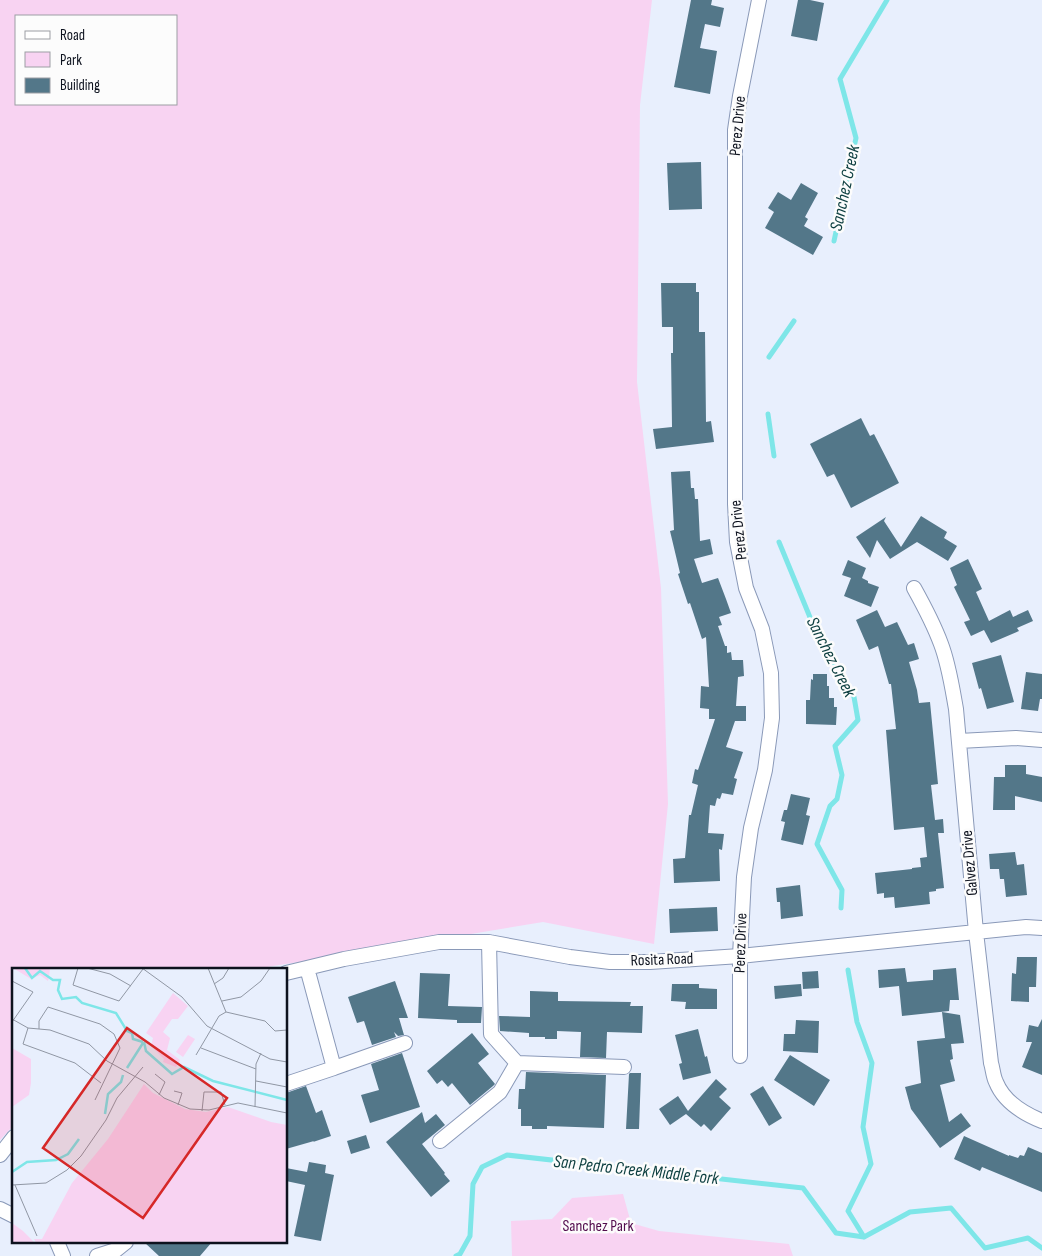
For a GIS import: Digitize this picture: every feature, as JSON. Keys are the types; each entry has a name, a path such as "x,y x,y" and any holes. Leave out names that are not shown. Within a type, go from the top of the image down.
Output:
{"street":[{"name":"Perez Drive","path":"740,1056 740,956 744,877 751,828 765,770 772,718 771,673 762,629 746,588 737,542 735,504 735,130 759,0"},
{"name":"Galvez Drive","path":"914,588 929,614 941,645 950,676 956,709 976,932 991,1062 996,1081 1006,1100 1021,1111 1042,1121"},
{"path":"959,742 1016,738 1042,740"},
{"name":"Rosita Road","path":"288,973 344,959 439,942 489,942 570,957 610,962 650,962 740,956 976,932 1042,928"},
{"path":"489,942 491,1034 517,1063 624,1067"},
{"path":"307,968 334,1068"},
{"path":"288,1083 405,1044"},
{"path":"440,1141 500,1092 517,1063"},
{"path":"0,1155 12,1140"},
{"path":"0,1209 12,1215"},
{"path":"58,1244 64,1256"},
{"path":"97,1256 116,1250 124,1244"}],"green space":[{"path":"0,0 652,0 640,105 637,382 661,588 668,804 654,944 543,922 261,968 12,968 12,1127 0,1140"},
{"name":"Sanchez Park","path":"623,1194 631,1223 659,1231 789,1244 793,1256 512,1256 511,1221 552,1219 572,1198"}],"building":[{"path":"691,0 712,0 711,5 724,8 720,27 705,24 700,48 717,51 710,94 674,87"},
{"path":"798,0 824,3 817,41 791,36"},
{"path":"701,162 702,209 669,210 667,163"},
{"path":"801,183 818,193 805,217 808,219 804,226 823,237 813,255 765,228 774,212 768,208 778,192 791,200"},
{"path":"661,283 696,283 696,292 699,292 699,332 705,332 706,422 711,421 714,442 656,449 653,429 672,427 671,353 673,353 673,327 662,327"},
{"path":"861,418 870,436 874,434 899,483 851,508 834,474 827,477 810,444"},
{"path":"690,471 691,488 694,488 695,499 698,499 700,541 710,539 713,554 694,559 702,583 718,578 731,613 719,617 722,625 718,626 725,646 727,646 727,653 731,652 732,660 743,660 744,676 738,677 736,706 746,706 746,721 735,721 726,747 743,752 734,778 737,779 733,795 722,793 720,799 717,798 715,806 710,805 708,833 724,834 722,850 719,849 720,881 674,883 673,859 685,858 689,815 691,815 698,785 692,783 695,769 698,770 715,719 709,719 709,709 700,708 701,686 709,687 706,637 702,639 690,603 688,604 678,574 680,573 670,531 674,530 671,472"},
{"path":"921,516 947,532 944,538 957,546 948,561 917,542 890,559 877,540 870,558 856,537 886,517 884,521 901,547"},
{"path":"968,559 982,589 976,592 989,621 1010,610 1013,617 1028,610 1033,621 1017,628 1019,631 991,643 984,630 971,636 964,622 970,620 954,587 957,585 950,568"},
{"path":"848,560 866,568 862,578 868,581 868,583 879,587 871,607 844,596 851,578 842,575"},
{"path":"877,610 885,627 897,622 908,645 914,643 919,659 909,662 919,703 930,702 938,784 931,785 935,820 943,819 944,833 938,833 944,888 929,892 930,904 895,908 894,897 884,898 884,893 877,894 875,873 921,867 920,858 927,857 924,827 894,830 886,730 896,729 891,684 889,684 878,646 869,650 856,620"},
{"path":"1001,655 1014,702 987,709 972,663"},
{"path":"1026,672 1042,674 1042,699 1040,699 1038,711 1021,709"},
{"path":"813,674 827,674 829,698 834,698 834,707 837,707 836,725 806,724 806,700 810,700"},
{"path":"1005,765 1026,765 1026,774 1042,777 1042,802 1015,796 1015,810 993,810 994,777 1005,777"},
{"path":"791,794 810,798 806,815 810,816 803,845 781,840 785,822 781,821 784,810 787,810"},
{"path":"1015,852 1017,865 1024,864 1027,895 1006,897 1004,879 1000,879 999,869 990,869 989,854"},
{"path":"800,885 803,916 781,919 780,902 777,902 776,888"},
{"path":"717,907 718,931 670,933 669,909"},
{"path":"1017,957 1037,957 1036,987 1029,987 1029,1002 1011,1001 1012,973 1016,974"},
{"path":"905,968 907,982 933,980 933,970 956,968 959,1000 950,1000 949,1011 902,1016 899,986 879,988 878,970"},
{"path":"818,971 819,988 803,989 802,972"},
{"path":"420,973 450,974 448,1006 482,1007 481,1023 457,1023 457,1020 418,1018"},
{"path":"395,981 408,1018 399,1018 404,1035 398,1036 394,1032 396,1037 372,1045 364,1021 357,1023 348,997"},
{"path":"672,984 699,984 699,988 717,989 717,1009 685,1009 686,1002 671,1001"},
{"path":"801,984 802,996 775,999 774,986"},
{"path":"530,991 558,992 558,1001 631,1002 630,1006 643,1006 642,1033 607,1032 606,1058 580,1057 581,1032 557,1031 557,1039 545,1039 545,1037 529,1037 529,1033 500,1031 499,1016 530,1017"},
{"path":"942,1012 960,1015 964,1043 951,1044 953,1059 950,1060 955,1081 940,1085 949,1122 961,1113 971,1126 940,1148 911,1109 905,1087 921,1083 917,1041 945,1038"},
{"path":"1042,1019 1042,1075 1022,1067 1032,1042 1026,1042 1029,1025 1038,1027"},
{"path":"796,1020 819,1021 818,1053 783,1051 784,1034 795,1034"},
{"path":"698,1029 711,1073 683,1080 679,1064 682,1063 675,1035"},
{"path":"472,1033 489,1054 478,1063 495,1084 470,1105 452,1083 448,1087 442,1080 437,1084 427,1071"},
{"path":"402,1053 420,1107 370,1123 361,1095 379,1090 371,1064"},
{"path":"790,1055 830,1080 814,1106 774,1080"},
{"path":"526,1072 606,1075 604,1128 547,1126 547,1129 532,1129 532,1126 521,1126 521,1109 518,1109 519,1089 525,1089"},
{"path":"630,1073 641,1073 639,1129 626,1129"},
{"path":"716,1079 727,1089 719,1097 731,1108 711,1131 704,1124 701,1127 686,1114 670,1125 659,1109 678,1096 688,1111"},
{"path":"306,1086 316,1113 322,1110 331,1136 288,1148 288,1092"},
{"path":"763,1086 782,1118 769,1126 750,1094"},
{"path":"422,1112 425,1123 436,1114 445,1125 422,1144 450,1181 431,1197 386,1142"},
{"path":"366,1135 370,1148 351,1154 347,1141"},
{"path":"964,1136 1009,1156 1018,1158 1020,1155 1024,1156 1028,1147 1042,1153 1042,1192 982,1167 980,1171 954,1159"},
{"path":"309,1162 326,1165 325,1173 334,1175 321,1241 294,1236 305,1185 288,1181 288,1168 307,1172"},
{"path":"146,1244 210,1244 200,1256 159,1256"}],"waterway":[{"name":"Sanchez Creek","path":"834,241 856,138 840,79 887,0"},
{"name":"Sanchez Creek","path":"769,357 794,321"},
{"name":"Sanchez Creek","path":"768,414 774,456"},
{"name":"Sanchez Creek","path":"779,542 814,627 854,697 858,720 835,746 842,775 837,799 830,806 817,844 842,890 841,908"},
{"name":"Sanchez Creek","path":"848,970 857,1022 872,1063 863,1127 871,1164 848,1211 864,1237"},
{"name":"San Pedro Creek Middle Fork","path":"456,1256 460,1254 470,1236 473,1184 482,1167 507,1155 803,1188 836,1233 864,1237"},
{"path":"864,1237 910,1212 951,1208 985,1248 1028,1238 1042,1248"}]}
